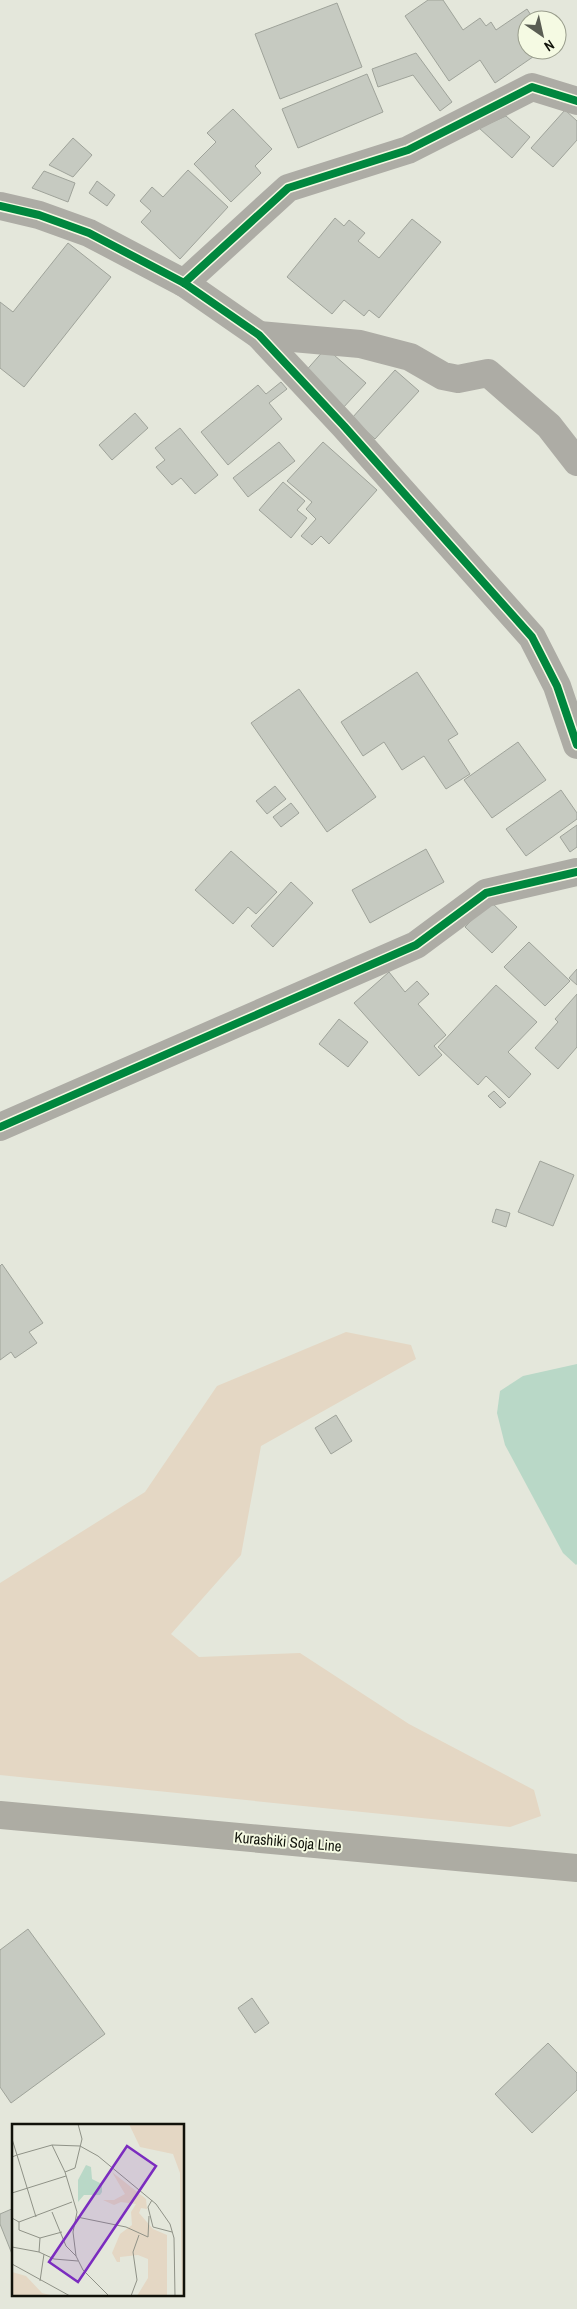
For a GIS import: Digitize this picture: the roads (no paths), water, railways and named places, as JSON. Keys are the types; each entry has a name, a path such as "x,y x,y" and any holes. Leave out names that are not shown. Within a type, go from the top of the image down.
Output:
{"main road":[{"name":"Kurashiki Soja Line","path":"0,1815 577,1868"}],"street":[{"path":"184,283 288,188 408,150 532,87 577,101"},
{"path":"0,206 39,215 89,233 184,283 259,335 344,426 532,637 557,686 577,745"},
{"path":"259,335 360,344 410,357 444,376 458,379 488,373 549,426 577,462"},
{"path":"0,1127 416,945 486,893 577,872"}]}
